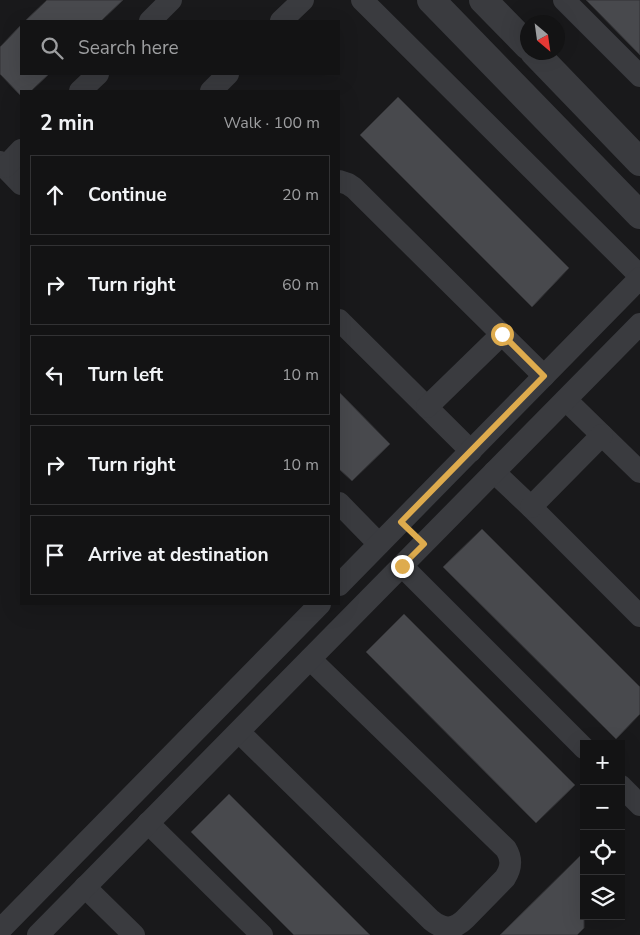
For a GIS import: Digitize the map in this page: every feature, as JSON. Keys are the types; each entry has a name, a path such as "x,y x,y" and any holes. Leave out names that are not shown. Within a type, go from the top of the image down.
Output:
{"street":[{"path":"151,20 171,0"},
{"path":"282,20 303,0"},
{"path":"340,584 640,277 362,0"},
{"path":"430,0 640,215"},
{"path":"483,0 520,38"},
{"path":"564,0 640,76"},
{"path":"542,60 640,162"},
{"path":"81,90 97,75"},
{"path":"212,90 227,75"},
{"path":"20,151 2,165 20,183"},
{"path":"340,181 354,188 544,376"},
{"path":"340,321 470,451"},
{"path":"38,935 640,324"},
{"path":"427,407 502,334"},
{"path":"566,400 640,472"},
{"path":"531,507 602,435"},
{"path":"494,472 640,616"},
{"path":"340,504 379,544"},
{"path":"401,522 424,544"},
{"path":"361,563 384,584"},
{"path":"402,566 580,744"},
{"path":"0,930 319,605"},
{"path":"239,732 437,925 452,927 459,924 505,878 510,871 511,863 510,855 506,848 310,659"},
{"path":"625,790 640,805"},
{"path":"148,823 262,935"},
{"path":"85,887 134,935"}],"building":[{"path":"47,0 123,0 102,20 26,20"},
{"path":"586,0 640,0 640,55"},
{"path":"20,26 20,75 48,75 32,90 20,90 20,95 0,74 0,47"},
{"path":"398,97 569,268 532,307 360,135"},
{"path":"340,393 390,444 352,481 340,470"},
{"path":"482,529 640,687 640,714 616,739 443,567"},
{"path":"404,614 575,785 536,823 366,652"},
{"path":"229,794 370,935 294,935 191,832"},
{"path":"580,856 580,920 584,920 584,928 577,935 500,935"}],"route":[{"path":"402,566 424,544 401,522 544,376 502,334"}]}
